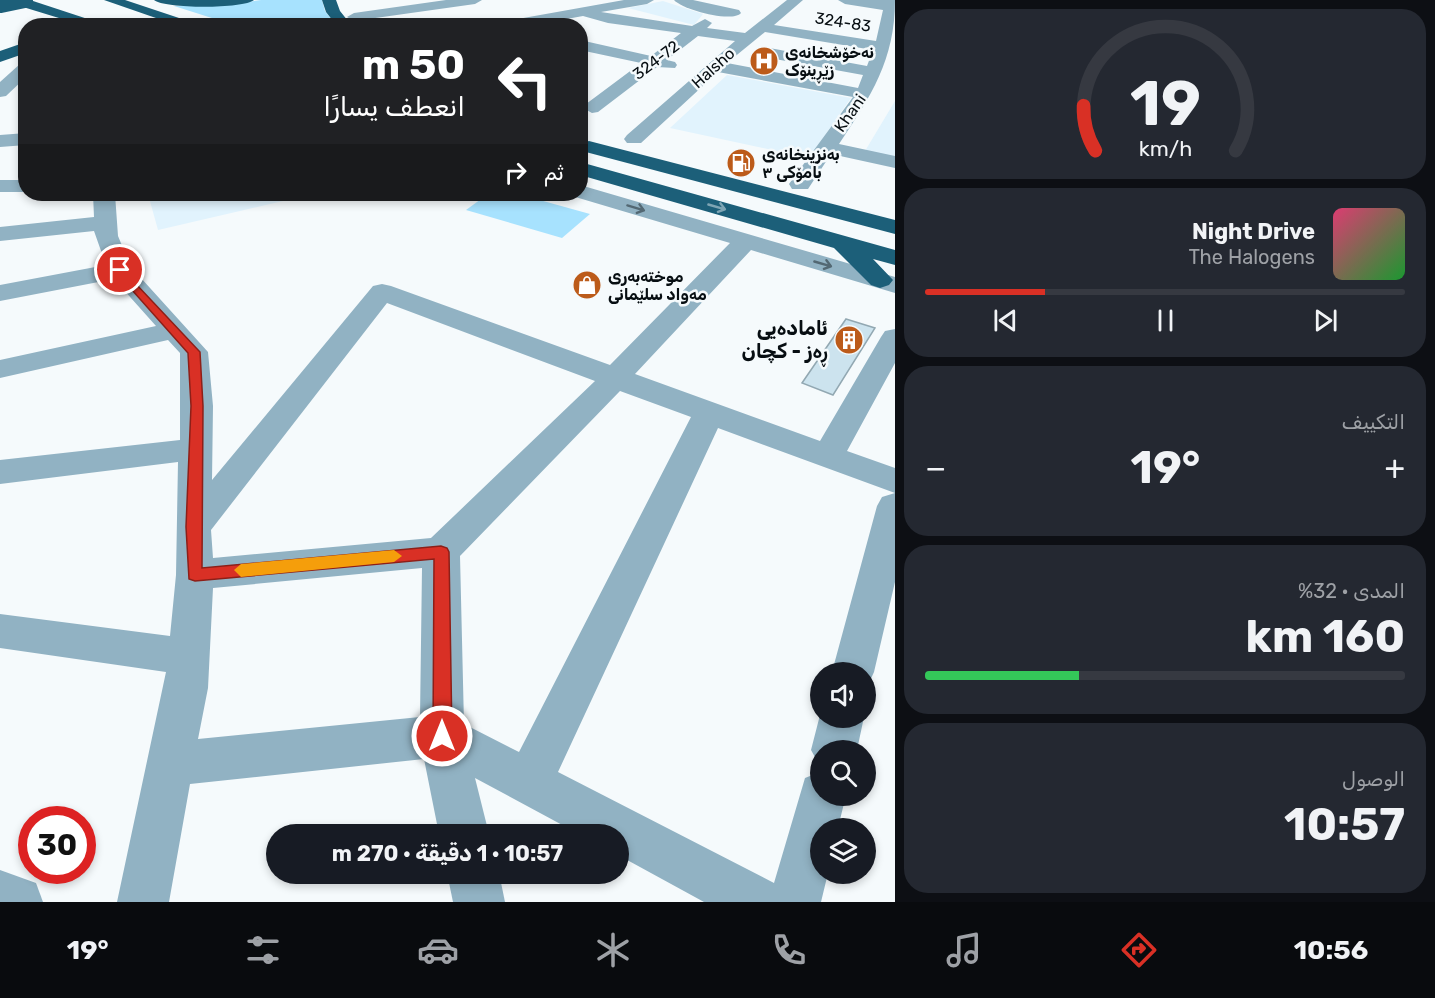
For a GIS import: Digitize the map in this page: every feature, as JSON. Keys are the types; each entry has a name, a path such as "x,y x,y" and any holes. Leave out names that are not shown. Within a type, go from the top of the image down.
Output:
{"highway":[{"path":"15,0 46,8 69,18"},
{"path":"0,6 25,0"},
{"path":"63,0 119,18"},
{"path":"111,0 170,18"},
{"path":"139,0 185,18"},
{"path":"161,0 205,3 247,0"},
{"path":"329,0 333,12 344,18"},
{"path":"46,8 48,18"},
{"path":"0,57 18,50"},
{"path":"588,114 629,125 801,184 895,207"},
{"path":"588,147 895,227"},
{"path":"588,170 895,258"},
{"path":"843,243 888,283"}],"street":[{"path":"343,0 352,18"},
{"path":"468,0 471,17"},
{"path":"379,18 475,0"},
{"path":"557,18 647,0"},
{"name":"324-83","path":"681,0 763,11 882,47"},
{"path":"845,0 892,4"},
{"name":"Khani","path":"801,184 873,81 882,47 881,25 892,4"},
{"path":"502,9 518,18"},
{"name":"324-72","path":"588,109 697,30 763,11"},
{"name":"Halsho","path":"629,125 711,69 741,43 763,11"},
{"path":"586,12 608,19 655,27 697,30 873,81"},
{"path":"588,31 608,19"},
{"path":"596,62 655,27"},
{"path":"588,47 654,63 873,81"},
{"path":"0,92 18,75"},
{"path":"588,114 629,125"},
{"path":"0,141 18,140"},
{"path":"826,147 895,162"},
{"path":"0,186 18,186"},
{"path":"588,193 888,283"},
{"path":"0,234 104,208 106,236 120,270 194,352 197,448 193,527 195,574 186,688 143,902"},
{"path":"195,574 441,552 617,376 745,242"},
{"path":"0,293 120,270"},
{"path":"193,527 382,292 617,376 709,413 895,481"},
{"path":"0,369 173,331"},
{"path":"828,456 895,337"},
{"path":"529,782 709,413"},
{"path":"0,472 197,448"},
{"path":"856,662 895,506"},
{"path":"441,552 442,736 462,824"},
{"path":"0,631 188,657"},
{"path":"171,764 442,736 757,902"},
{"path":"795,902 819,806"},
{"path":"475,884 479,902"},
{"path":"0,896 17,902"}],"shaded area":[{"path":"261,0 322,0 325,11 330,18 212,18 174,6 220,6"},
{"path":"663,1 703,14 694,25 628,8"},
{"path":"727,75 851,98 809,158 670,128"},
{"path":"895,101 895,157 865,151"},
{"path":"150,201 283,201 158,230"},
{"path":"478,201 543,201 590,214 562,238 466,210"}],"building":[{"name":"ئامادەیی ڕەز - کچان","path":"846,319 875,328 833,395 802,383"}],"slow traffic":[{"path":"241,570 394,556"}],"place":[{"name":"نەخۆشخانەی زێڕینۆک","path":"764,61"},
{"name":"بەنزینخانەی بامۆکی ٣","path":"741,163"},
{"name":"موختەبەری مەواد سلێمانی","path":"587,285"},
{"name":"ئامادەیی ڕەز - کچان","path":"849,340"}],"route":[{"path":"120,270 194,352 197,406 193,527 195,574 441,552 442,736"}]}
